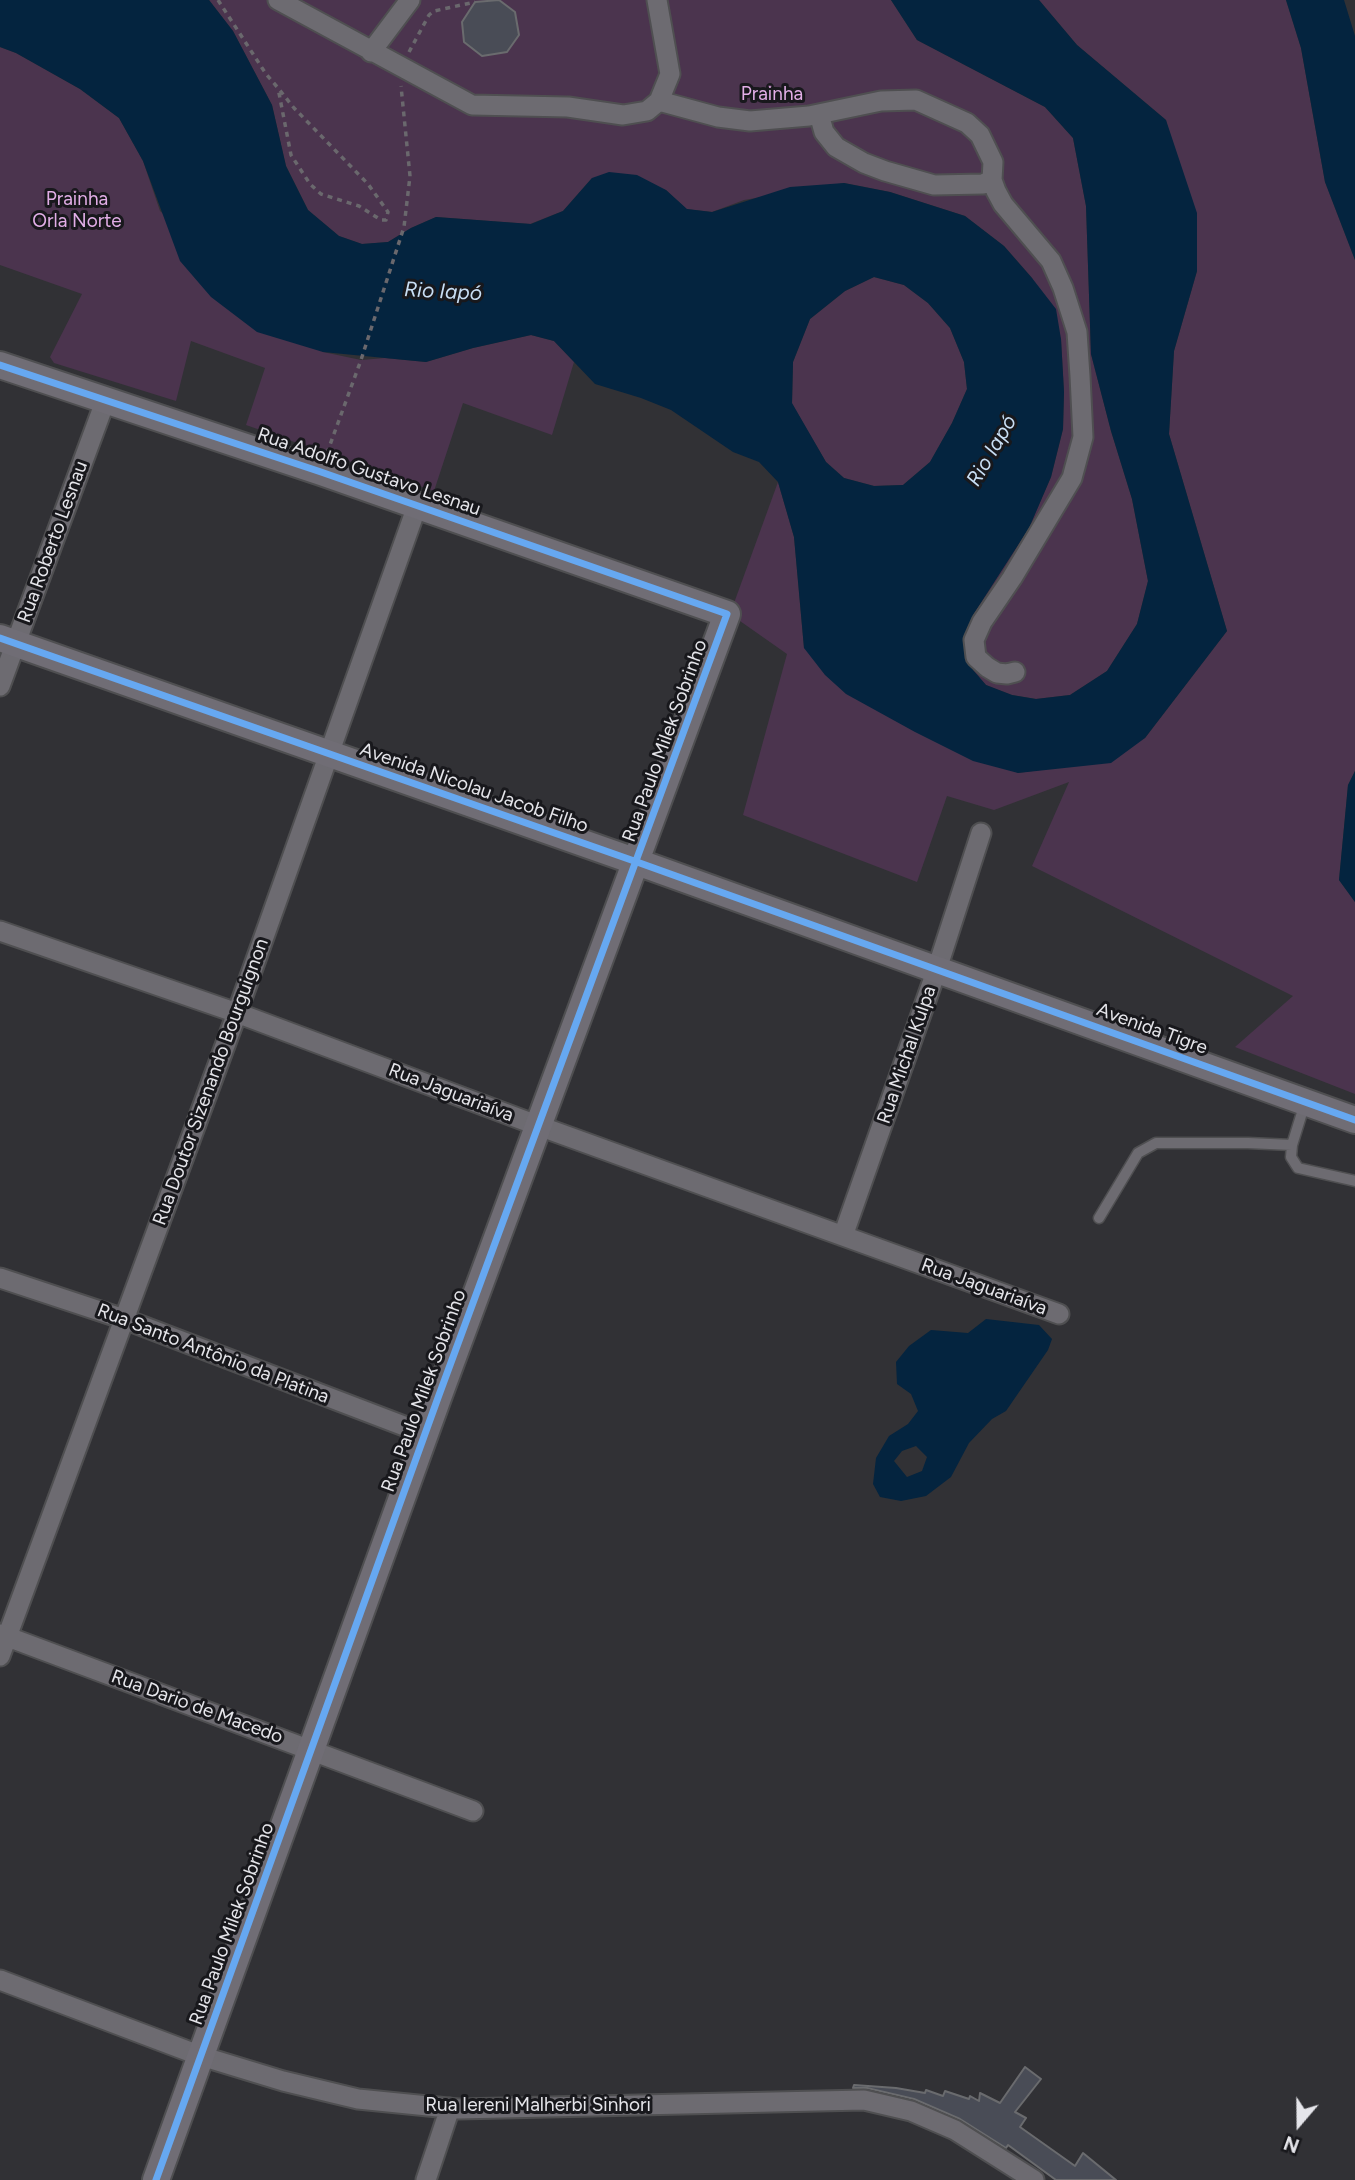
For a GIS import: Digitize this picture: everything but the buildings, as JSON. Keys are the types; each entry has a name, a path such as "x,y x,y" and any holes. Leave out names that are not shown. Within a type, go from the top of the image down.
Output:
{"street":[{"path":"278,0 472,105 568,107 623,115 647,111 659,101 670,74 657,0"},
{"path":"370,51 410,0"},
{"path":"659,101 718,117 750,121 818,114 872,103 916,100 967,123 980,135 993,162 992,180 1003,204 1038,243 1051,261 1059,279 1077,332 1080,376 1083,437 1072,478 1012,578 982,622 974,640 976,657 987,667 997,673 1015,672"},
{"path":"818,114 824,131 836,147 885,171 934,185 983,184 992,180"},
{"name":"Rua Adolfo Gustavo Lesnau","path":"0,365 321,472 727,614"},
{"name":"Rua Roberto Lesnau","path":"0,686 8,641 106,399"},
{"name":"Rua Doutor Sizenando Bourguignon","path":"2,1642 237,1013 417,506"},
{"name":"Rua Paulo Milek Sobrinho","path":"156,2180 425,1434 727,614"},
{"name":"Avenida Nicolau Jacob Filho","path":"8,641 937,969"},
{"name":"Rua Michal Kulpa","path":"843,1236 937,969 981,833"},
{"name":"Rua Jaguariaíva","path":"0,931 237,1013 539,1126 1059,1314"},
{"name":"Avenida Tigre","path":"937,969 1355,1120"},
{"name":"Rua Santo Antônio da Platina","path":"0,1278 124,1319 425,1434"},
{"name":"Rua Dario de Macedo","path":"2,1642 311,1749 473,1811"},
{"name":"Rua Iereni Malherbi Sinhori","path":"0,1980 201,2056 282,2081 358,2099 450,2108 864,2101 911,2111 955,2130 1034,2180"},
{"path":"426,2180 450,2108"}],"lane":[{"path":"1306,1102 1292,1145 1292,1157 1298,1168 1355,1181"},
{"path":"1098,1218 1138,1153 1156,1143 1292,1145"}],"path":[{"path":"218,0 278,88 368,184 388,212 386,220 381,220 359,205 321,194 310,184 291,155 278,88"},
{"path":"321,472 404,227 410,176 401,68 429,15 434,11 475,2"}],"green space":[{"name":"Prainha","path":"209,0 275,0 470,108 660,106 679,70 667,0 891,0 917,40 1045,107 1073,138 1086,206 1091,354 1132,499 1148,581 1137,624 1107,671 1070,695 1036,699 1012,695 986,685 973,670 967,652 973,615 1029,528 1051,477 1063,429 1064,392 1061,339 1032,278 1004,246 965,216 890,192 844,183 744,200 712,212 686,209 666,190 592,178 563,211 530,224 436,217 388,242 362,244 339,236 308,210 286,166 272,105 233,31"},
{"path":"289,0 646,0 660,68 653,96 641,105 619,108 539,95 477,96 454,88"},
{"path":"1039,0 1286,0 1301,48 1325,182 1355,260 1355,771 1348,785 1339,880 1355,902 1355,1094 1235,1047 1293,996 1032,866 1069,782 994,810 947,796 917,882 743,815 787,654 730,614 778,482 794,537 804,648 1018,773 1060,767 1145,738 1227,631 1169,434 1174,351 1197,271 1166,120 1077,45"},
{"name":"Prainha Orla Norte","path":"0,47 16,53 80,89 119,118 143,161 160,211 323,352 361,360 385,358 426,362 531,335 554,341 574,362 552,435 463,403 434,491 246,425 265,368 191,341 176,401 54,363 50,357 82,294 0,265"},
{"path":"874,277 904,285 928,303 950,328 964,362 967,389 952,423 930,462 903,485 874,486 844,478 826,462 792,404 793,362 810,319 845,291"}],"water":[{"name":"Rio Iapó","path":"0,0 209,0 233,31 272,105 286,166 308,210 339,236 362,244 388,242 436,217 531,224 563,211 592,178 609,172 637,175 666,190 687,209 712,212 790,187 844,183 890,192 965,216 1004,246 1032,278 1056,309 1061,339 1063,429 1051,477 1029,528 973,615 967,651 973,670 986,685 1012,695 1036,699 1070,695 1107,671 1137,624 1148,581 1132,499 1091,354 1086,206 1073,138 1045,107 917,40 891,0 1039,0 1077,45 1166,120 1197,213 1197,271 1174,351 1169,434 1227,631 1145,738 1111,763 1018,773 973,761 846,694 825,675 804,648 794,537 778,482 759,462 733,452 671,410 595,384 554,341 531,335 426,362 323,352 257,332 211,297 180,261 143,161 119,118 80,89 16,53 0,47","holes":["874,277 904,285 928,303 950,328 964,362 967,389 930,462 903,485 874,486 844,478 826,462 792,403 793,362 810,319 845,291"]},
{"path":"1286,0 1344,0 1355,36 1355,260 1325,182 1301,48"},
{"path":"1355,771 1355,902 1339,880 1348,785"},
{"path":"986,1319 1039,1325 1052,1339 1048,1350 1006,1411 992,1419 969,1443 951,1477 926,1496 901,1501 880,1497 873,1484 876,1458 889,1436 908,1424 918,1411 911,1394 897,1384 896,1362 909,1346 931,1330 968,1333","holes":["916,1446 927,1457 922,1471 907,1477 894,1461 902,1451"]}],"cycle path":[{"path":"0,365 321,472 727,614 439,1395 156,2180"},
{"path":"0,638 637,862 1355,1120"}]}
